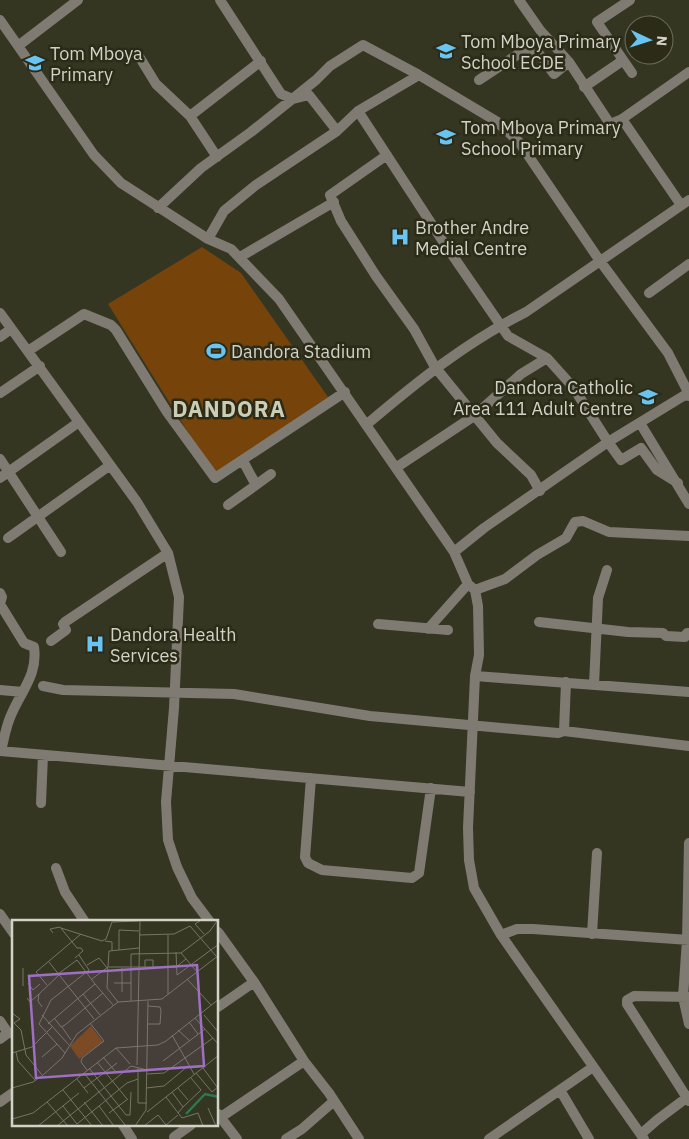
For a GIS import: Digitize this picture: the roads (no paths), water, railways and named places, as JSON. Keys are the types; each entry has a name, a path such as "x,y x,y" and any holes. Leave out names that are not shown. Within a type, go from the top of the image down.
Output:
{"street":[{"path":"18,46 78,0"},
{"path":"220,0 281,94 293,99 309,95 337,131"},
{"path":"519,0 540,30 569,62 610,124 622,119 689,72"},
{"path":"630,0 597,22 632,73"},
{"path":"0,20 94,155 121,184 158,208 203,233 208,239 231,249 279,299 366,425 397,466 454,552 478,606 479,655 475,676 469,860 474,888 501,935 642,1137 656,1120 688,1098 627,1004 630,997 634,996 686,997"},
{"path":"158,208 201,168 293,99 330,66 363,45 420,75 496,121 519,142 600,261 668,353 689,395 608,442 540,491 484,528 454,552"},
{"path":"137,53 156,84 190,116 218,157"},
{"path":"479,80 520,53 539,54 554,74 569,62"},
{"path":"190,116 261,61"},
{"path":"584,87 622,61"},
{"path":"208,239 224,211 256,185 337,131 358,111 420,75"},
{"path":"358,111 508,336 547,358 573,387 621,460 641,448 656,470 678,483"},
{"path":"366,425 435,367 501,325 526,312 685,202 622,119"},
{"path":"386,155 330,195 341,221 376,276 414,329 435,367 497,443 531,474 540,491"},
{"path":"240,257 334,202"},
{"path":"649,293 689,264"},
{"path":"0,312 109,466 137,502 168,553 179,597 175,694 166,802 168,840 177,867 192,898 208,920"},
{"path":"28,351 84,314 111,324 167,412 214,478 243,461 345,392"},
{"path":"0,337 12,329"},
{"path":"397,466 474,416 521,374 547,358"},
{"path":"0,393 40,366"},
{"path":"4,475 79,422"},
{"path":"640,423 689,504"},
{"path":"0,459 4,475 39,517 61,552"},
{"path":"243,461 256,485"},
{"path":"8,538 109,466"},
{"path":"228,505 271,474"},
{"path":"428,628 471,587 505,579 537,554 566,538 575,522 582,521 609,532 689,536"},
{"path":"51,641 66,630 63,624 65,622 168,553"},
{"path":"594,685 598,598 607,570"},
{"path":"0,593 2,597 0,604 24,643 34,648 36,661 28,685 11,714 1,751 470,792"},
{"path":"539,622 628,632 663,633 666,636 685,637 689,633"},
{"path":"378,624 448,630"},
{"path":"475,676 689,692"},
{"path":"564,731 566,682"},
{"path":"43,686 63,690 234,694 370,716 558,733 564,731 689,746"},
{"path":"0,690 23,692"},
{"path":"40,803 43,755"},
{"path":"311,778 306,856 308,863 322,870 387,876 412,878 419,874 431,788"},
{"path":"689,844 686,997 689,1024"},
{"path":"592,934 598,853"},
{"path":"56,868 65,892 84,920"},
{"path":"0,914 12,931"},
{"path":"501,935 517,929 688,940"},
{"path":"220,939 254,982 304,1061 359,1139"},
{"path":"219,1006 254,982"},
{"path":"0,1021 7,1035"},
{"path":"237,1139 219,1115 304,1061"},
{"path":"489,1139 593,1067"},
{"path":"560,1090 589,1139"},
{"path":"0,1102 12,1093"},
{"path":"286,1139 302,1129 334,1101"},
{"path":"124,1126 132,1139"},
{"path":"174,1137 190,1126"}],"place":[{"name":"Tom Mboya Primary School ECDE","path":"446,51"},
{"name":"Tom Mboya Primary","path":"35,63"},
{"name":"Tom Mboya Primary School Primary","path":"446,137"},
{"name":"Brother Andre Medial Centre","path":"400,237"},
{"name":"Dandora Stadium","path":"216,351"},
{"name":"Dandora Catholic Area 111 Adult Centre","path":"648,397"},
{"name":"Dandora Health Services","path":"95,644"}],"district":[{"name":"DANDORA","path":"229,408"}]}
